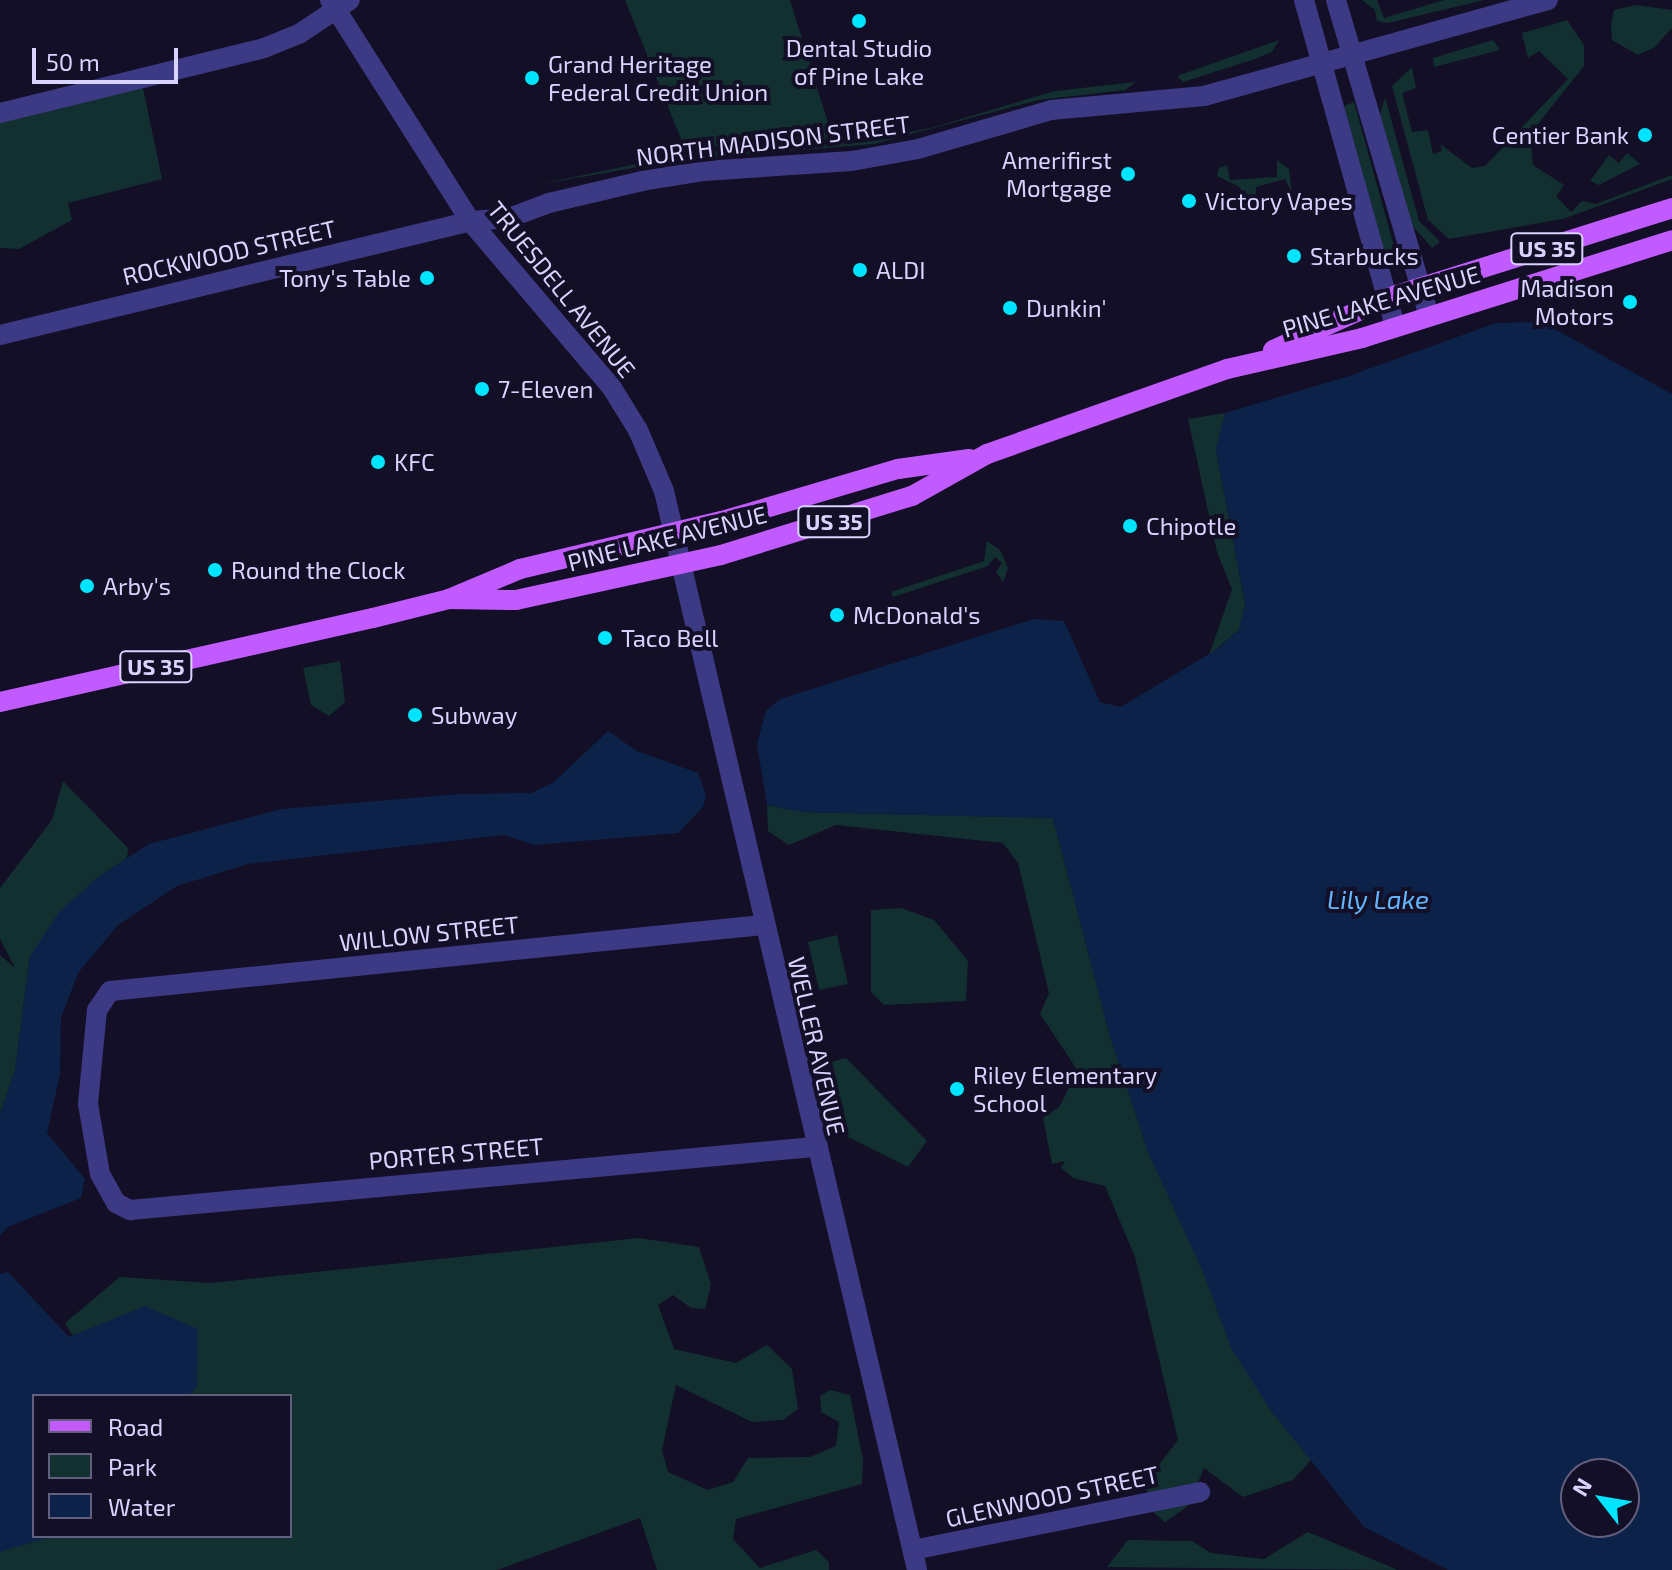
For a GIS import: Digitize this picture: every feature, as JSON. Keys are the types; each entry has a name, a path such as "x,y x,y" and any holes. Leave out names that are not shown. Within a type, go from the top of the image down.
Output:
{"main road":[{"name":"PINE LAKE AVENUE","path":"1241,366 1387,298 1672,208"},
{"name":"PINE LAKE AVENUE","path":"449,599 516,600 682,564 912,496 977,458 1241,366 1395,327 1672,240"},
{"name":"PINE LAKE AVENUE","path":"0,702 449,599 520,569 674,531 898,469 977,458"}],"street":[{"path":"1304,0 1395,327"},
{"path":"1336,0 1429,316"},
{"name":"NORTH MADISON STREET","path":"470,221 509,218 549,203 704,171 852,161 918,149 1051,110 1204,96 1548,0"},
{"path":"0,113 229,59 299,34 333,3"},
{"name":"TRUESDELL AVENUE","path":"333,3 470,221 612,388 638,430 674,531"},
{"name":"ROCKWOOD STREET","path":"0,335 470,221"},
{"name":"WELLER AVENUE","path":"674,531 814,1147 915,1560"},
{"name":"WILLOW STREET","path":"109,1194 100,1174 88,1104 93,1029 103,996 123,988 763,925"},
{"name":"PORTER STREET","path":"109,1194 130,1210 814,1147"},
{"name":"GLENWOOD STREET","path":"915,1560 1200,1492"}],"green space":[{"path":"625,0 790,0 833,139 685,149"},
{"path":"1362,0 1377,0 1384,18 1444,0 1484,0 1388,23 1377,21 1375,10"},
{"path":"1636,5 1672,10 1672,28 1655,47 1638,55 1612,40 1611,25 1614,10"},
{"path":"1567,20 1584,45 1584,66 1530,134 1533,165 1564,185 1556,196 1571,212 1582,201 1596,204 1672,175 1672,179 1563,219 1449,239 1428,220 1392,86 1412,67 1416,88 1402,93 1412,132 1428,130 1433,154 1442,151 1440,144 1472,168 1485,166 1568,79 1539,51 1528,58 1522,33"},
{"path":"1279,40 1272,52 1255,59 1183,82 1177,76"},
{"path":"1493,40 1500,50 1434,67 1433,58"},
{"path":"1136,82 1125,90 1038,100 874,144 678,160 536,185 684,154 866,141 934,127 1055,91"},
{"path":"143,88 162,179 68,203 72,220 19,249 0,248 0,123"},
{"path":"1385,97 1419,221 1440,242 1432,248 1411,224 1380,115"},
{"path":"1354,102 1398,261 1387,263 1344,106"},
{"path":"1627,153 1640,164 1599,185 1590,181 1609,155 1619,163"},
{"path":"1277,160 1289,169 1292,193 1285,179 1256,187 1255,207 1238,186 1217,176 1219,168 1227,165 1230,180 1277,177"},
{"path":"1225,413 1216,450 1245,604 1239,630 1209,655 1232,589 1217,552 1188,419"},
{"path":"987,541 1000,550 1008,568 1003,582 996,572 1002,563 995,557 988,566 893,597 891,592 984,561"},
{"path":"340,661 345,702 329,716 311,705 303,668"},
{"path":"63,781 128,848 127,858 98,877 30,956 15,1070 0,1114 0,955 15,968 0,939 0,888 52,820"},
{"path":"767,805 803,812 1053,818 1110,1036 1148,1152 1269,1408 1311,1460 1293,1480 1243,1497 1204,1468 1188,1506 1165,1522 1152,1511 1145,1483 1178,1440 1135,1257 1105,1186 1073,1178 1061,1168 1065,1161 1052,1164 1043,1118 1059,1107 1078,1071 1040,1014 1049,993 1018,863 1003,843 836,825 789,845 768,831"},
{"path":"901,908 934,920 968,961 966,1001 884,1005 871,992 871,910"},
{"path":"837,935 848,984 819,990 808,942"},
{"path":"846,1058 927,1141 908,1167 846,1136 832,1062"},
{"path":"639,1238 699,1247 711,1284 705,1309 691,1308 673,1295 658,1305 674,1349 736,1363 767,1345 792,1369 798,1409 783,1420 752,1422 676,1385 662,1450 668,1472 708,1490 733,1482 748,1458 810,1457 836,1446 839,1422 821,1412 820,1396 830,1390 850,1395 863,1460 862,1484 736,1519 733,1539 760,1568 816,1550 829,1562 829,1570 657,1570 640,1518 497,1570 0,1570 0,1413 32,1538 292,1538 292,1394 100,1394 97,1375 65,1323 120,1277 211,1283"},
{"path":"1308,1532 1398,1570 1107,1567 1128,1540 1192,1541 1211,1553 1264,1559"}],"water":[{"name":"Lily Lake","path":"1542,322 1672,394 1672,1570 1448,1570 1364,1527 1269,1408 1231,1348 1203,1272 1148,1152 1110,1036 1053,818 803,812 767,805 757,744 766,711 780,699 1034,619 1064,621 1100,702 1121,707 1219,648 1239,630 1245,603 1216,450 1225,413 1346,377 1496,323"},
{"path":"608,731 637,751 698,773 706,795 703,807 678,833 534,845 504,835 248,864 177,886 118,925 78,973 61,1018 60,1074 47,1133 85,1179 81,1198 8,1227 0,1235 0,1114 15,1070 30,956 59,912 98,877 149,844 282,809 459,794 531,793 554,782"},
{"path":"8,1272 69,1337 145,1306 198,1329 197,1386 191,1394 32,1394 32,1538 46,1538 0,1552 0,1274"}],"place":[{"name":"Dental Studio of Pine Lake","path":"859,21"},
{"name":"Grand Heritage Federal Credit Union","path":"532,78"},
{"name":"Centier Bank","path":"1645,135"},
{"name":"Amerifirst Mortgage","path":"1128,174"},
{"name":"Victory Vapes","path":"1189,201"},
{"name":"Starbucks","path":"1294,256"},
{"name":"ALDI","path":"860,270"},
{"name":"Tony's Table","path":"427,278"},
{"name":"Madison Motors","path":"1630,302"},
{"name":"Dunkin'","path":"1010,308"},
{"name":"7-Eleven","path":"482,389"},
{"name":"KFC","path":"378,462"},
{"name":"Chipotle","path":"1130,526"},
{"name":"Round the Clock","path":"215,570"},
{"name":"Arby's","path":"87,586"},
{"name":"McDonald's","path":"837,615"},
{"name":"Taco Bell","path":"605,638"},
{"name":"Subway","path":"415,715"},
{"name":"Riley Elementary School","path":"957,1089"}]}
